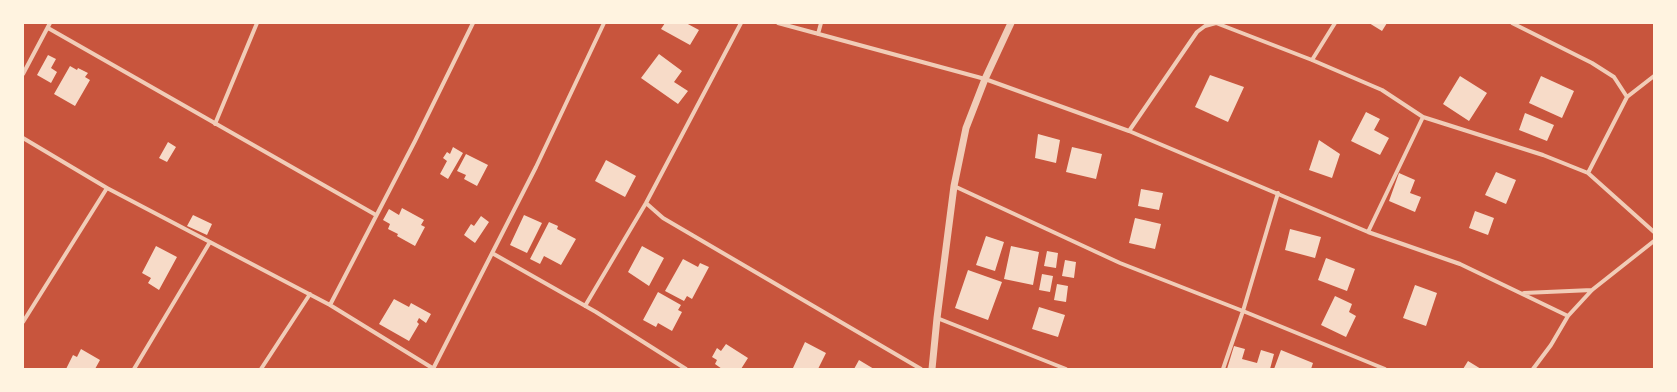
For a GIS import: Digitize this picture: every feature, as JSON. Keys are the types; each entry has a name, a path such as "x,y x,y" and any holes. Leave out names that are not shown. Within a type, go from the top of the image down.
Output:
{"street":[{"path":"23,74 50,23"},
{"path":"215,124 258,23"},
{"path":"330,305 415,141 473,23"},
{"path":"23,138 107,188 330,305 434,369 604,23"},
{"path":"585,306 646,203 741,23"},
{"path":"778,23 985,79 1129,131 1368,232 1460,264 1568,316"},
{"path":"818,34 822,23"},
{"path":"932,369 954,186 966,128 985,79 1011,23"},
{"path":"1129,131 1197,32 1205,26 1216,23 1312,60 1382,90 1423,117 1543,155 1588,173 1654,232"},
{"path":"1312,60 1335,23"},
{"path":"1512,23 1592,63 1614,77 1627,97"},
{"path":"48,28 376,216"},
{"path":"1588,173 1627,97 1654,76"},
{"path":"1368,232 1423,117"},
{"path":"954,186 1120,263 1385,369"},
{"path":"23,322 107,188"},
{"path":"1223,369 1243,311 1278,193"},
{"path":"646,203 663,218 921,369"},
{"path":"1533,369 1551,345 1568,316 1592,290 1654,240"},
{"path":"134,369 210,242"},
{"path":"492,253 585,306 686,369"},
{"path":"1522,293 1592,290"},
{"path":"261,369 310,294"},
{"path":"937,318 1060,368 1066,369"}],"building":[{"path":"665,23 686,23 699,30 690,45 661,29"},
{"path":"1369,23 1387,23 1382,31"},
{"path":"659,54 682,71 674,82 688,91 678,104 641,78"},
{"path":"48,55 56,59 51,68 57,72 51,83 37,75"},
{"path":"70,66 88,73 85,77 90,80 75,106 54,94"},
{"path":"1210,75 1244,87 1228,122 1195,107"},
{"path":"1460,76 1487,93 1469,121 1443,104"},
{"path":"1541,76 1574,91 1562,118 1529,103"},
{"path":"1366,112 1380,119 1374,130 1389,138 1380,155 1351,141"},
{"path":"1525,113 1554,125 1547,141 1519,130"},
{"path":"1038,134 1060,140 1056,163 1035,158"},
{"path":"1319,140 1340,154 1332,178 1309,170"},
{"path":"168,142 176,147 167,162 159,158"},
{"path":"453,147 463,153 448,179 440,174 447,161 443,158 447,152 450,154"},
{"path":"1072,147 1102,154 1096,179 1066,172"},
{"path":"466,154 488,165 477,186 464,179 466,175 457,171"},
{"path":"606,160 636,176 625,197 595,181"},
{"path":"1496,172 1516,180 1506,204 1485,195"},
{"path":"1399,173 1415,180 1410,193 1421,197 1415,212 1389,201"},
{"path":"1141,189 1163,193 1159,210 1138,206"},
{"path":"402,208 424,220 421,225 425,227 415,246 388,229 390,224 383,220 389,209 399,215"},
{"path":"1475,211 1494,218 1488,235 1469,228"},
{"path":"193,215 212,224 207,235 187,226"},
{"path":"524,215 542,223 527,253 510,245"},
{"path":"481,216 489,222 475,243 464,235 471,224 474,226"},
{"path":"1135,218 1161,224 1155,249 1129,243"},
{"path":"549,222 558,226 557,229 576,239 561,265 544,256 540,264 530,259"},
{"path":"1290,229 1321,237 1315,258 1285,250"},
{"path":"986,236 1004,242 995,271 976,265"},
{"path":"156,246 177,257 159,290 148,283 151,278 142,273"},
{"path":"642,246 664,258 649,286 628,272"},
{"path":"1011,246 1039,252 1033,285 1004,279"},
{"path":"1047,251 1058,253 1056,268 1044,266"},
{"path":"1326,258 1355,269 1347,291 1318,280"},
{"path":"683,259 698,267 700,263 709,267 692,299 687,296 684,301 665,291"},
{"path":"1065,260 1076,262 1074,278 1062,276"},
{"path":"968,270 1002,282 988,320 955,308"},
{"path":"1042,274 1053,276 1050,292 1039,290"},
{"path":"1057,284 1068,286 1066,302 1054,300"},
{"path":"1415,285 1437,293 1426,326 1403,318"},
{"path":"658,292 681,305 678,310 682,312 672,331 658,323 656,327 643,320"},
{"path":"1335,296 1352,304 1349,312 1356,316 1346,337 1321,325"},
{"path":"394,299 409,307 411,303 431,314 426,323 419,318 417,322 419,324 409,341 379,324"},
{"path":"1039,307 1065,315 1058,337 1032,329"},
{"path":"805,342 826,353 818,369 793,368"},
{"path":"726,344 748,358 741,369 722,369 715,364 717,360 712,357 717,348 721,351"},
{"path":"1234,346 1245,349 1242,359 1257,363 1261,350 1274,354 1270,369 1227,369"},
{"path":"81,349 100,360 95,369 66,369 73,355 77,357"},
{"path":"1281,350 1313,363 1311,369 1274,369"},
{"path":"859,360 874,369 854,369"},
{"path":"1468,361 1481,369 1463,369"}]}
